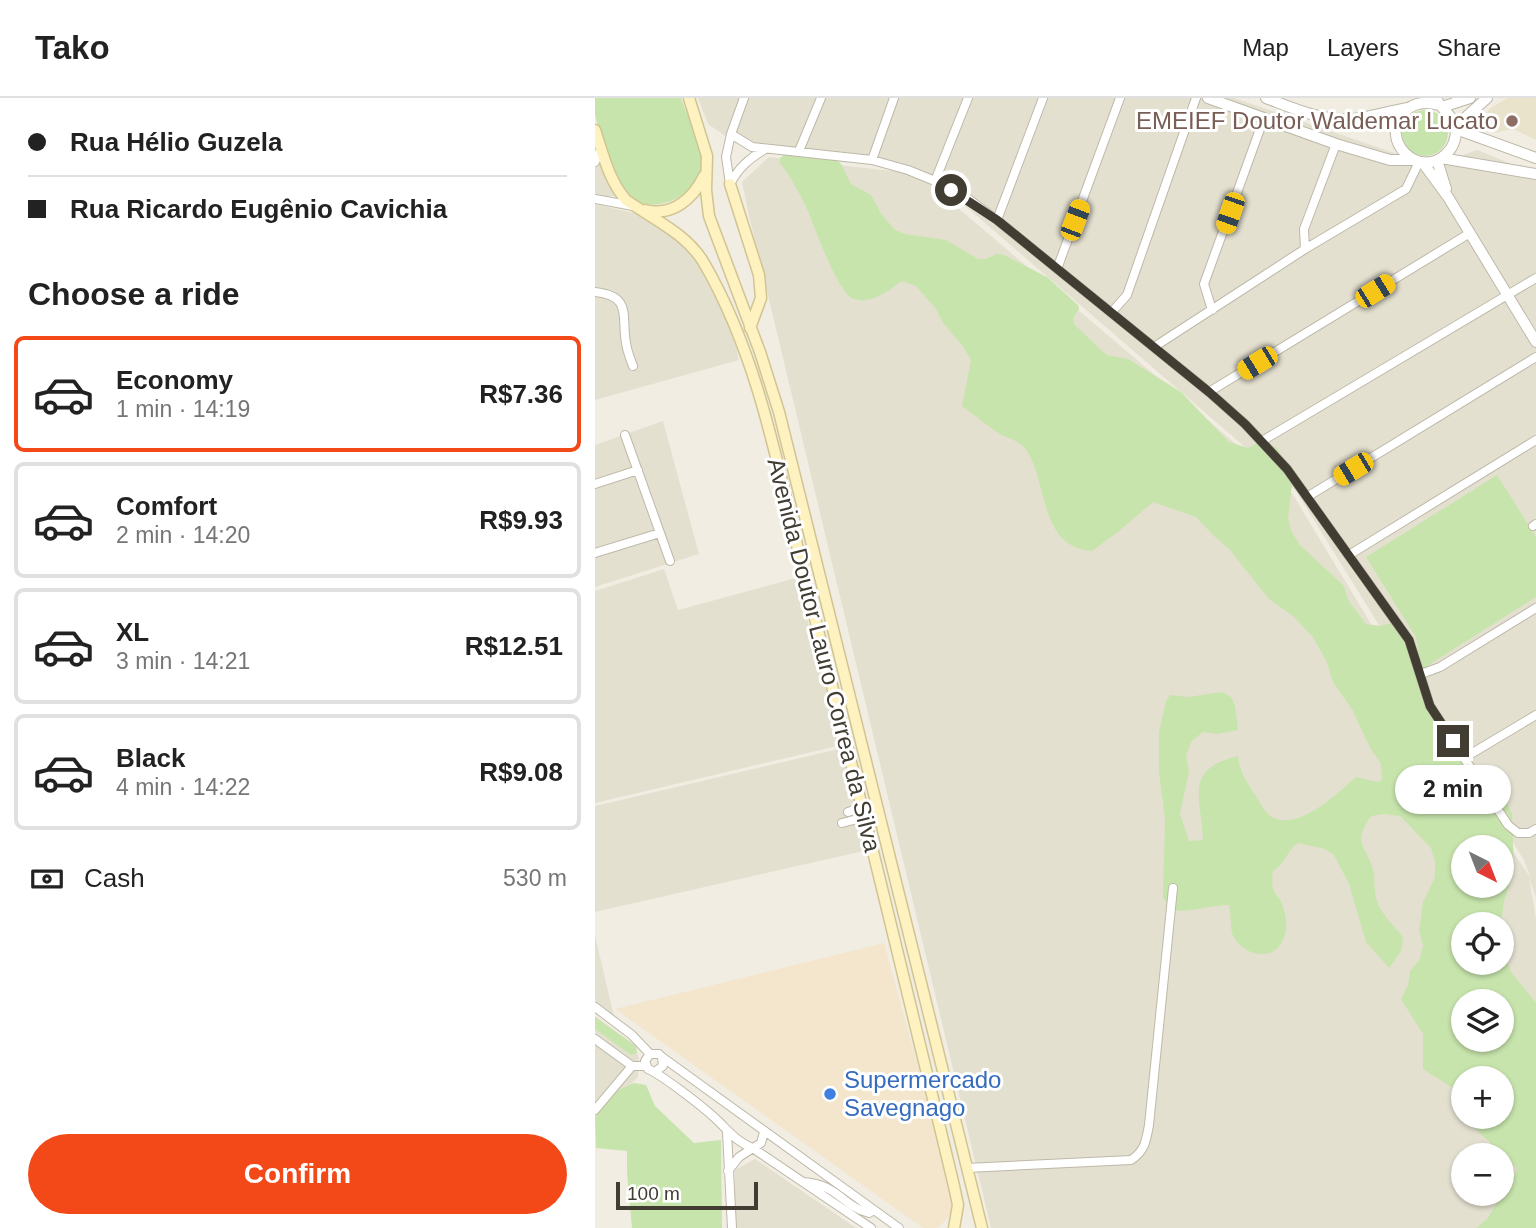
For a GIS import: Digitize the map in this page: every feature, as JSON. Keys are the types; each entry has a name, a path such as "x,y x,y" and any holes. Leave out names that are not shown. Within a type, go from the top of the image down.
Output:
{"main road":[{"path":"688,98 705,143 709,216 779,412 982,1228"},
{"name":"Avenida Doutor Lauro Correa da Silva","path":"595,130 619,191 636,207 687,243 702,261 743,349 779,473 954,1186 958,1205 954,1228"},
{"path":"636,207 649,212 662,212 677,207 698,188 707,167"},
{"path":"730,184 759,275 761,298 750,328"}],"street":[{"path":"730,184 726,157 744,98"},
{"path":"799,151 821,98"},
{"path":"872,160 894,98"},
{"path":"936,181 968,98"},
{"path":"997,220 1043,98"},
{"path":"1057,269 1120,98"},
{"path":"1111,313 1127,295 1196,98"},
{"path":"1208,98 1336,144 1390,160 1418,162 1439,159 1536,174"},
{"path":"1266,98 1332,119 1353,119 1414,103 1439,104 1470,98"},
{"path":"1455,128 1487,98"},
{"path":"1414,103 1401,115 1397,125 1395,135 1398,145 1404,154 1418,162 1448,197 1536,342"},
{"path":"1439,104 1453,119 1455,128 1455,141 1450,151 1439,159"},
{"path":"1212,310 1204,285 1263,118"},
{"path":"1455,128 1536,158"},
{"path":"731,134 752,147 872,160 936,181 967,198 997,220 1209,392 1245,424 1287,469 1409,640 1430,706 1508,825 1518,833 1529,833 1536,829"},
{"path":"1305,249 1304,229 1336,144"},
{"path":"595,162 601,148"},
{"path":"730,184 738,169 748,159 765,149"},
{"path":"1439,159 1448,197"},
{"path":"1154,347 1305,249 1406,189 1418,162"},
{"path":"595,199 636,207"},
{"path":"1209,392 1469,233"},
{"path":"1262,441 1536,278"},
{"path":"595,292 615,298 624,307 625,343 633,366"},
{"path":"1307,497 1536,357"},
{"path":"625,435 670,561"},
{"path":"1349,555 1536,440"},
{"path":"595,484 638,470"},
{"path":"595,553 660,533"},
{"path":"1421,674 1440,667 1536,608"},
{"path":"1464,758 1536,715"},
{"path":"848,812 864,812"},
{"path":"842,823 864,812"},
{"path":"967,1168 1131,1160 1139,1155 1145,1146 1149,1125 1173,888"},
{"path":"595,1007 632,1035 650,1054 662,1057 899,1228"},
{"path":"595,1039 632,1066 645,1066 656,1072 716,1119 739,1142 754,1149 871,1228"},
{"path":"645,1066 650,1054"},
{"path":"656,1072 663,1066 662,1057"},
{"path":"595,1110 632,1066"},
{"path":"727,1132 732,1228"},
{"path":"728,1171 739,1157 754,1149 763,1139 764,1132"},
{"path":"803,1182 825,1185 861,1211 869,1213 874,1210"}],"shaded area":[{"path":"698,98 1234,98 1432,166 1477,150 1536,174 1536,897 1529,878 1536,918 1536,1228 991,1228 742,182 769,157 918,174 1290,490 1501,835 1451,835 1451,898 1514,898 1514,853 1530,877 1514,844 1514,835 1509,835 1296,491 927,173 734,142 708,124"},
{"name":"EMEIEF Doutor Waldemar Lucato","path":"1507,98 1536,98 1536,140 1513,129 1494,133 1486,116 1488,110"},
{"path":"595,142 615,196 595,196"},
{"path":"595,204 667,221 705,257 727,303 739,360 595,400"},
{"path":"663,421 699,554 595,587 595,445"},
{"path":"664,569 678,610 796,578 842,745 595,803 595,591"},
{"path":"843,748 868,850 595,912 595,806"},
{"path":"595,935 614,1017 595,1003"},
{"name":"Supermercado Savegnago","path":"884,943 949,1179 953,1207 948,1218 937,1228 923,1228 615,1009"},
{"path":"595,1016 631,1043 639,1058 638,1077 595,1119"},
{"path":"755,1159 856,1228 735,1228 735,1170"}],"green space":[{"path":"595,98 681,98 701,154 701,168 688,190 665,203 651,204 639,202 627,194 603,143 595,114"},
{"path":"1425,110 1441,117 1448,133 1441,149 1425,156 1409,149 1402,133 1409,117"},
{"path":"808,148 832,155 841,164 851,184 871,195 881,214 895,230 946,240 978,259 986,259 996,254 1004,255 1047,277 1078,305 1079,309 1073,318 1074,324 1107,355 1128,359 1181,392 1229,442 1248,448 1263,440 1277,448 1289,466 1292,484 1288,519 1300,545 1344,586 1348,600 1366,624 1381,626 1395,622 1407,628 1419,651 1416,637 1366,557 1497,475 1536,537 1536,597 1427,666 1423,691 1425,706 1466,765 1470,780 1480,790 1506,801 1512,814 1513,835 1451,835 1451,898 1505,898 1503,912 1451,912 1451,975 1513,975 1536,1003 1536,1228 1476,1228 1487,1219 1495,1206 1514,1206 1514,1176 1517,1168 1514,1165 1514,1143 1490,1143 1475,1129 1514,1129 1514,1066 1451,1066 1451,1087 1423,1069 1423,1034 1401,999 1408,985 1410,971 1420,959 1423,945 1419,931 1423,902 1435,877 1435,862 1431,848 1400,816 1371,816 1361,840 1372,864 1379,906 1403,937 1401,951 1389,968 1366,942 1349,884 1334,855 1325,849 1298,843 1273,871 1273,888 1283,907 1286,929 1280,945 1268,953 1254,953 1235,940 1231,930 1229,905 1172,910 1163,898 1165,819 1159,773 1159,732 1170,695 1188,697 1222,692 1231,697 1235,706 1238,730 1217,734 1203,732 1191,742 1186,756 1189,771 1180,814 1189,841 1203,840 1199,799 1202,778 1220,762 1238,756 1244,776 1262,807 1272,817 1282,820 1294,819 1317,809 1356,777 1377,782 1382,780 1381,764 1369,746 1353,711 1333,682 1326,660 1312,636 1293,616 1269,599 1229,549 1196,517 1153,502 1092,551 1074,547 1062,538 1053,525 1033,461 1025,448 997,432 962,406 971,360 943,323 936,309 916,286 902,281 879,296 867,300 854,299 847,294 834,273 807,209 780,163 780,158"},
{"path":"595,1017 636,1046 637,1053 631,1055 595,1029"},
{"path":"634,1083 646,1085 655,1106 694,1143 721,1140 722,1228 632,1228 627,1151 596,1148 595,1118 614,1092"}],"place":[{"name":"EMEIEF Doutor Waldemar Lucato","path":"1512,121"},
{"name":"Supermercado Savegnago","path":"830,1094"}],"route":[{"path":"951,190 997,220 1209,392 1245,424 1287,469 1409,640 1430,706 1453,741"}]}
